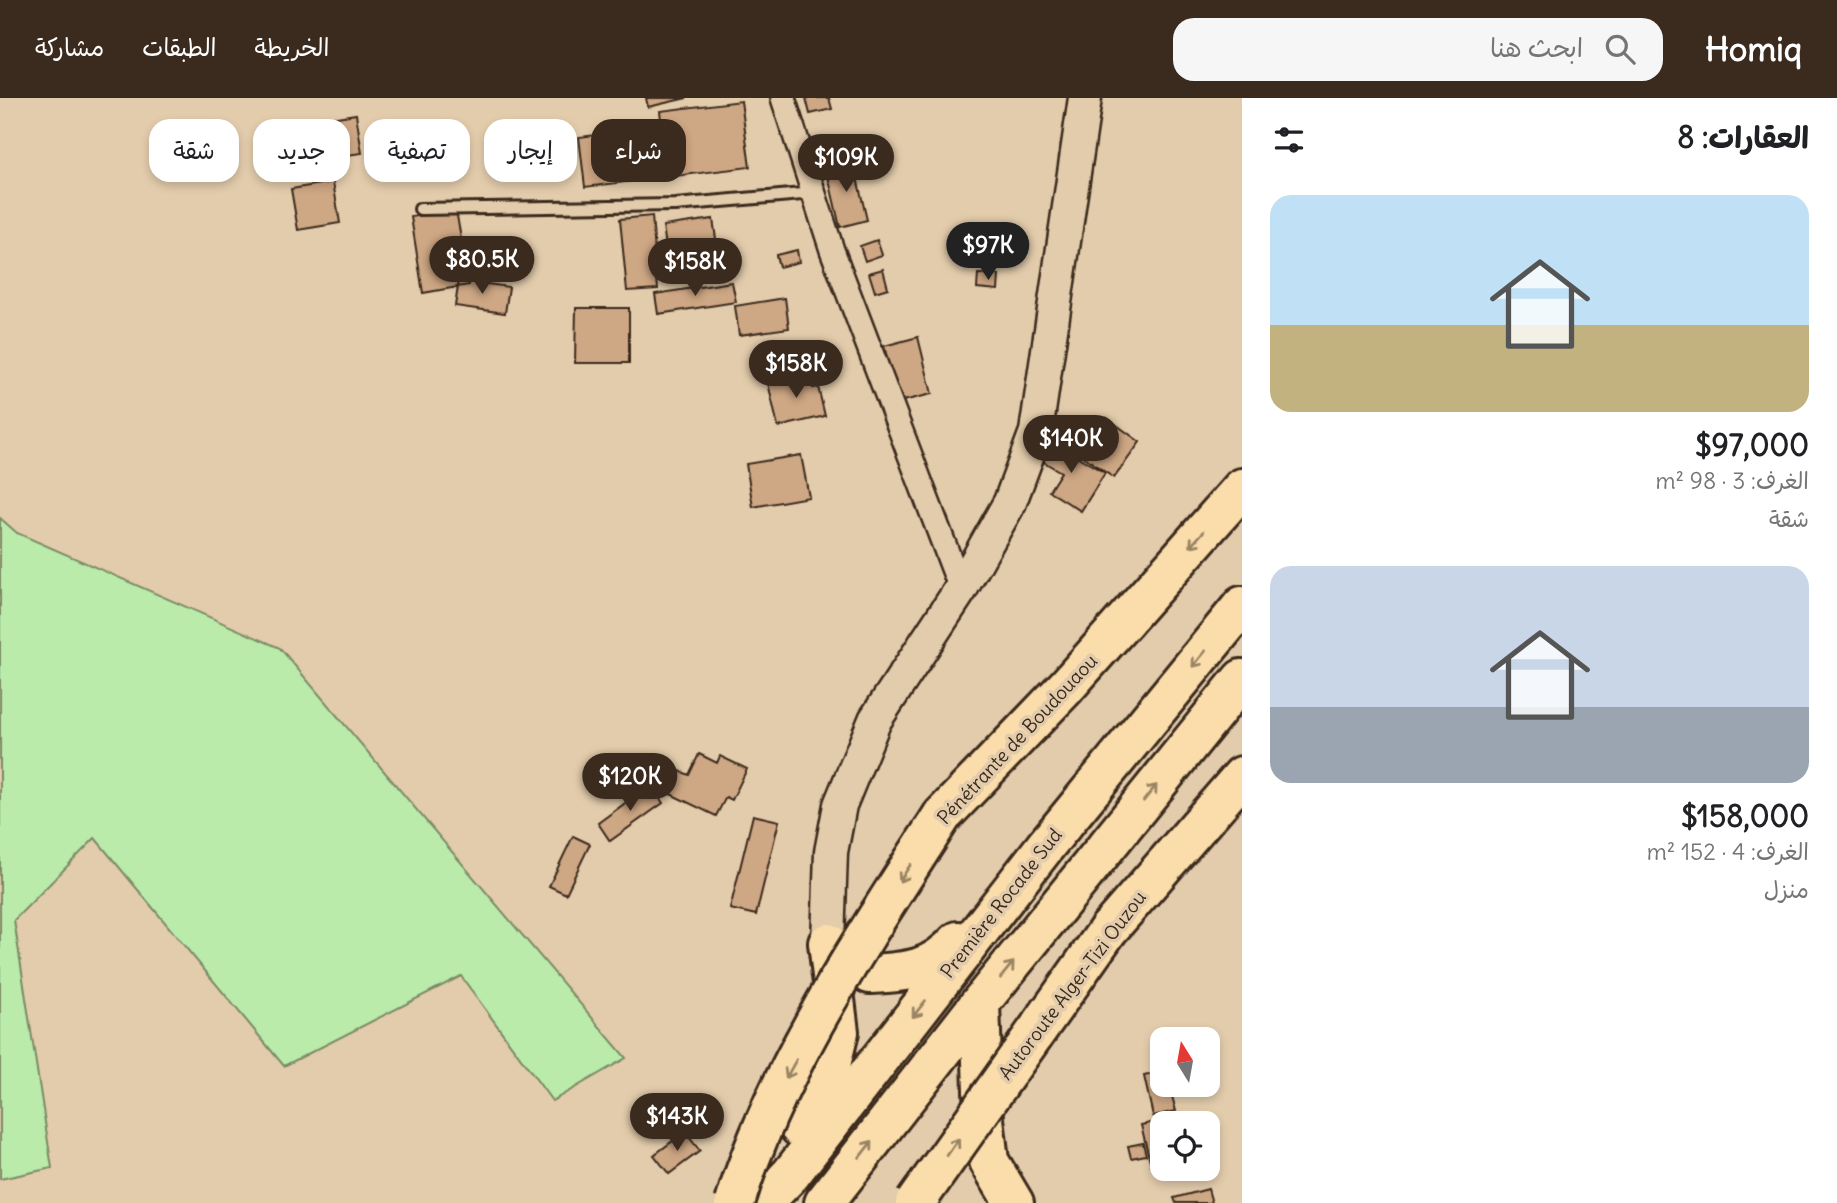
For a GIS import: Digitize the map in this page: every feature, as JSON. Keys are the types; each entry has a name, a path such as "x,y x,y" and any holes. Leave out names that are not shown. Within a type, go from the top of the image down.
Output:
{"highway":[{"name":"Pénétrante de Boudouaou","path":"735,1203 780,1088 877,918 942,816 1066,687 1242,488"},
{"name":"Première Rocade Sud","path":"764,1203 791,1174 1046,844 1242,606"},
{"path":"824,1203 980,1003 1242,680"},
{"name":"Autoroute Alger-Tizi Ouzou","path":"915,1203 1108,930 1242,776"},
{"path":"828,943 870,974 913,971 944,956 1046,844"},
{"path":"745,1203 791,1140 826,1085 839,1032 828,943"},
{"path":"980,1003 984,1119 989,1161 1014,1203"}],"main road":[{"path":"828,943 831,852 840,805 875,720 961,589 1010,502 1036,432 1085,98"}],"street":[{"path":"783,98 882,385 961,589"}],"lane":[{"path":"420,209 675,205 814,193"}],"green space":[{"path":"0,518 17,533 280,648 626,1058 552,1101 461,976 284,1066 95,838 14,920 52,1168 0,1179"}],"building":[{"path":"646,98 687,98 648,107"},
{"path":"806,98 829,98 832,109 810,114"},
{"path":"741,101 750,167 686,175 686,119 661,119 660,111"},
{"path":"356,114 362,153 350,155 350,119 324,119"},
{"path":"591,136 591,182 626,182 585,187 579,137"},
{"path":"853,161 867,220 840,227 826,167"},
{"path":"333,182 340,223 298,230 291,189"},
{"path":"456,210 469,285 423,293 411,217"},
{"path":"652,216 658,289 627,291 620,219"},
{"path":"713,219 718,252 710,253 712,269 670,275 663,226"},
{"path":"877,240 882,255 865,261 860,246"},
{"path":"797,250 799,262 779,267 776,255"},
{"path":"883,269 888,288 875,292 869,273"},
{"path":"978,274 999,275 998,290 977,288"},
{"path":"459,280 509,287 505,313 455,306"},
{"path":"732,282 736,302 658,314 655,294"},
{"path":"785,298 789,328 739,335 735,306"},
{"path":"576,308 629,308 629,363 575,363"},
{"path":"918,337 932,394 899,402 884,346"},
{"path":"809,373 813,388 818,387 825,416 778,427 768,383"},
{"path":"1107,418 1140,442 1114,478 1080,454"},
{"path":"1048,439 1105,473 1081,511 1049,491 1061,472 1037,458"},
{"path":"801,455 809,497 753,507 746,464"},
{"path":"699,754 717,763 720,756 747,769 732,800 726,797 716,816 660,789 671,767 689,775"},
{"path":"650,785 663,803 610,841 598,823"},
{"path":"753,815 779,821 756,915 730,909"},
{"path":"573,836 590,844 566,894 549,886"},
{"path":"1150,1075 1150,1097 1172,1097 1176,1111 1152,1111 1144,1076"},
{"path":"1150,1123 1150,1161 1141,1125"},
{"path":"685,1132 700,1151 669,1174 654,1155"},
{"path":"1143,1143 1146,1155 1131,1158 1128,1146"},
{"path":"1208,1189 1212,1203 1176,1203 1174,1198"}]}
